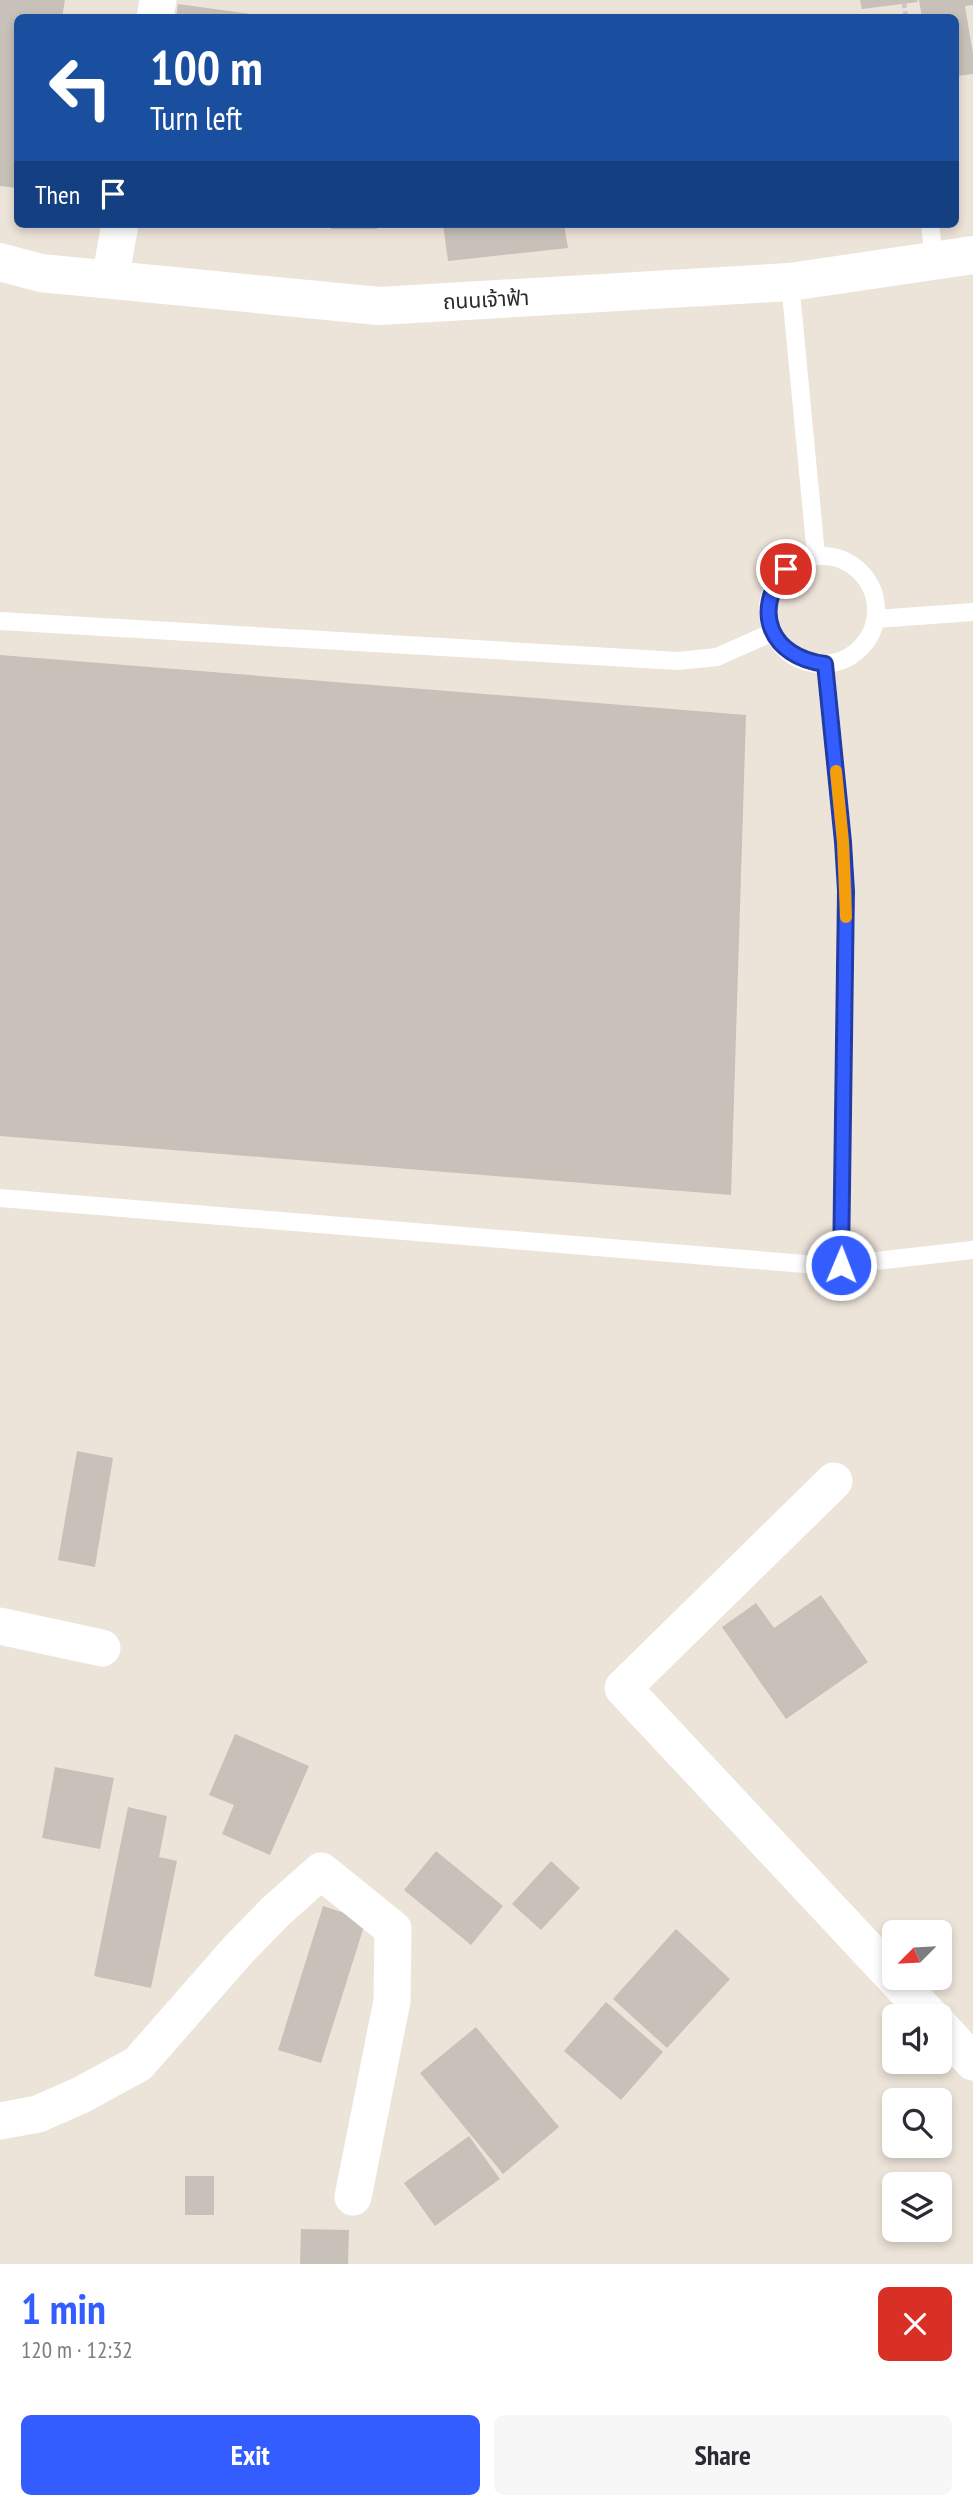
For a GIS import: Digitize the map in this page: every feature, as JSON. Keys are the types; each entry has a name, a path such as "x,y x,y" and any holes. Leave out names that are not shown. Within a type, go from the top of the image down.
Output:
{"main road":[{"name":"ถนนเจ้าฟ้า","path":"0,262 41,273 379,306 790,282 973,255"}],"street":[{"path":"110,280 119,228"},
{"path":"834,1481 623,1688 919,2004"},
{"path":"0,1626 102,1648"},
{"path":"0,2121 49,2109 138,2064 238,1950 321,1871 393,1929 392,2001 353,2197"},
{"path":"952,2039 973,2062"}],"lane":[{"path":"930,228 934,261"},
{"path":"790,282 816,555"},
{"path":"816,555 833,556 849,562 862,572 871,586 876,602 876,619 870,637 858,651 843,661 825,664 794,656 782,646 773,632 768,616 769,599 775,583 786,569 800,559 816,555"},
{"path":"876,619 973,612"},
{"path":"0,621 678,661 717,657 773,632"},
{"path":"825,664 846,891 841,1265"},
{"path":"0,1198 805,1264 841,1265 973,1250"}],"path":[{"path":"904,3 905,14"}],"building":[{"path":"0,0 65,0 63,14 14,14 14,188 0,186"},
{"path":"860,0 917,0 918,2 862,9"},
{"path":"919,0 973,0 973,5 965,6 973,54 973,74 959,76 959,14 921,14"},
{"path":"178,4 251,14 177,14"},
{"path":"331,228 377,228 377,229"},
{"path":"444,228 565,228 568,248 448,261"},
{"path":"0,655 746,715 731,1195 0,1136"},
{"path":"77,1451 113,1458 95,1567 58,1560"},
{"path":"821,1595 868,1662 786,1719 722,1627 756,1603 774,1628"},
{"path":"235,1734 309,1766 270,1855 222,1834 234,1805 209,1795"},
{"path":"55,1767 114,1778 100,1849 42,1838"},
{"path":"128,1807 167,1816 159,1857 177,1861 151,1988 94,1976"},
{"path":"436,1851 503,1906 471,1945 404,1890"},
{"path":"551,1861 580,1888 541,1930 512,1904"},
{"path":"323,1906 366,1920 321,2063 278,2050"},
{"path":"676,1929 730,1979 667,2048 613,1999"},
{"path":"606,2002 663,2052 621,2100 564,2051"},
{"path":"476,2027 559,2127 503,2174 420,2073"},
{"path":"469,2136 500,2179 435,2226 404,2183"},
{"path":"185,2176 214,2176 214,2215 185,2215"},
{"path":"301,2229 349,2230 348,2264 300,2264"}],"slow traffic":[{"path":"836,771 843,842 846,917"}],"route":[{"path":"786,569 775,583 769,599 768,616 773,632 782,646 794,656 825,664 843,842 846,930 841,1265"}]}
